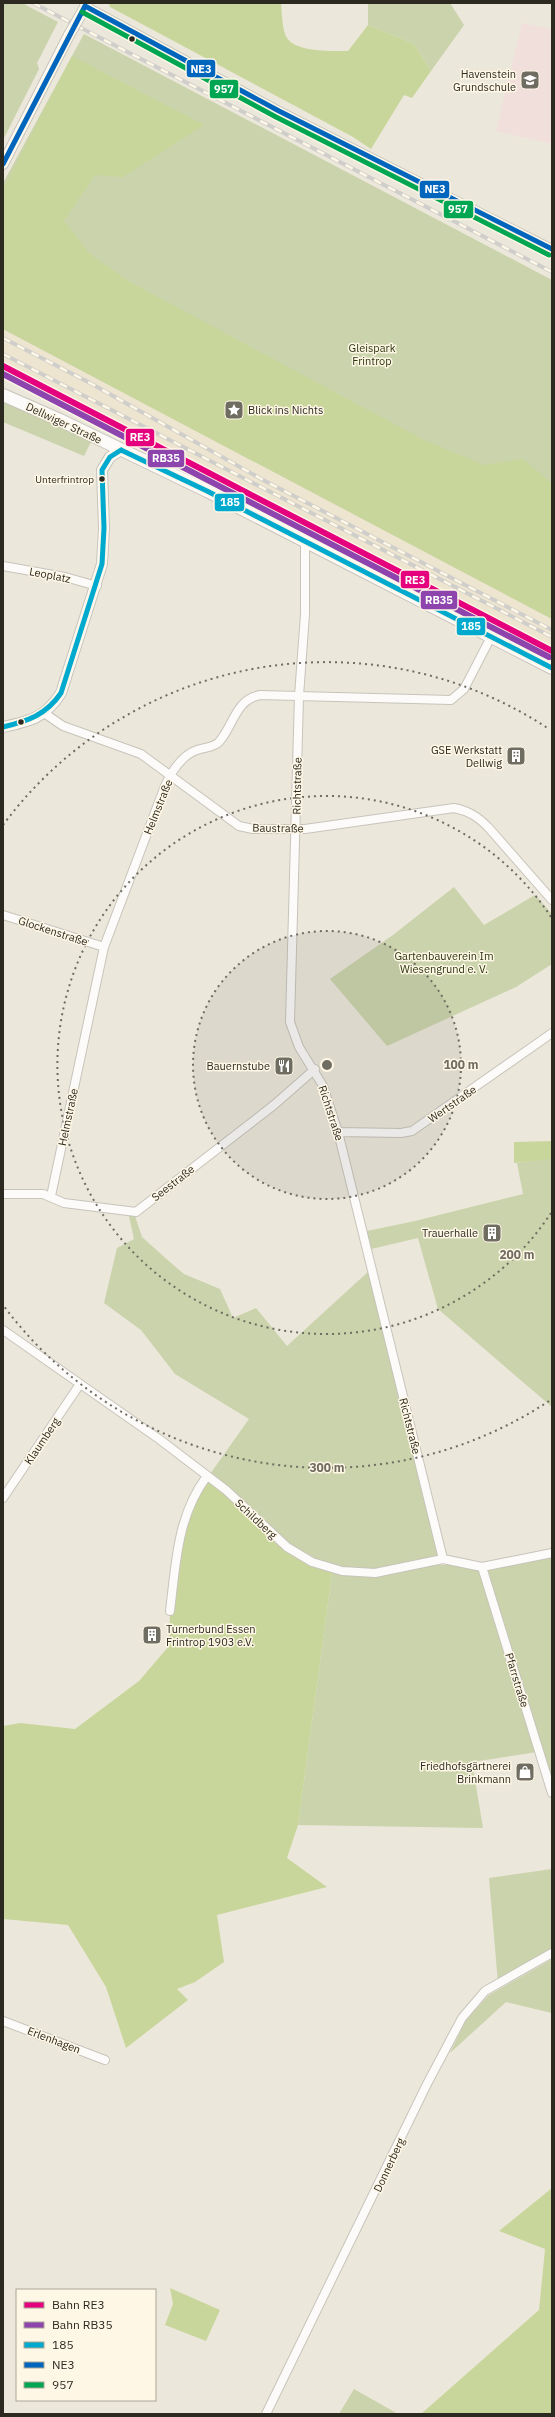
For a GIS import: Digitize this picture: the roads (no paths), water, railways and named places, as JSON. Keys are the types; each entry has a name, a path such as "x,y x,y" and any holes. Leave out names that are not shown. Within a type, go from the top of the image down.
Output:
{"main road":[{"name":"Dellwiger Straße","path":"3,395 60,420 207,491 552,668"}],"street":[{"path":"3,164 86,4 286,114 552,248"},
{"path":"3,727 29,721 44,713 52,707 62,693 97,586 102,564 104,546 102,470 110,457 122,450"},
{"name":"Richtstraße","path":"305,542 305,614 299,696 290,1022 299,1047 315,1070 328,1098 338,1132 443,1559"},
{"name":"Leoplatz","path":"3,566 65,577 97,586"},
{"name":"Helmstraße","path":"51,1196 104,947 170,776 184,758 195,750 213,746 219,742 238,709 250,697 299,696 451,700 464,689 491,637"},
{"name":"Baustraße","path":"44,713 63,726 132,749 239,826 253,829 296,829 454,808 466,810 478,816 552,900"},
{"name":"Glockenstraße","path":"3,915 104,947"},
{"name":"Wertstraße","path":"338,1132 401,1134 412,1131 552,1033"},
{"name":"Seestraße","path":"3,1194 35,1194 51,1196 64,1203 136,1212 268,1110 315,1070"},
{"name":"Schildberg","path":"3,1330 207,1476 286,1547 312,1562 327,1567 357,1573 375,1573 443,1559 482,1567 552,1553"},
{"name":"Klaumberg","path":"3,1498 80,1384"},
{"path":"170,1611 180,1531 198,1489 207,1476"},
{"name":"Pfarrstraße","path":"482,1567 552,1793"},
{"name":"Donnerberg","path":"266,2414 427,2084 462,2018 485,1991 552,1953"},
{"name":"Erlenhagen","path":"3,2021 106,2060"}],"railway":[{"path":"33,3 552,272"},
{"path":"3,338 90,383 265,481 552,630"},
{"path":"3,354 552,637"}],"rail line":[{"name":"RE3","path":"3,366 552,651"},
{"name":"RB35","path":"3,374 549,657"}],"place":[{"name":"Havenstein Grundschule","path":"530,80"},
{"name":"Blick ins Nichts","path":"234,410"},
{"name":"Unterfrintrop","path":"102,479"},
{"name":"GSE Werkstatt Dellwig","path":"516,756"},
{"name":"Bauernstube","path":"284,1066"},
{"name":"Trauerhalle","path":"492,1233"},
{"name":"Turnerbund Essen Frintrop 1903 e.V.","path":"152,1635"},
{"name":"Friedhofsgärtnerei Brinkmann","path":"525,1772"}],"park label":[{"name":"Gleispark Frintrop","path":"372,354"},
{"name":"Gartenbauverein Im Wiesengrund e. V.","path":"444,962"}]}
